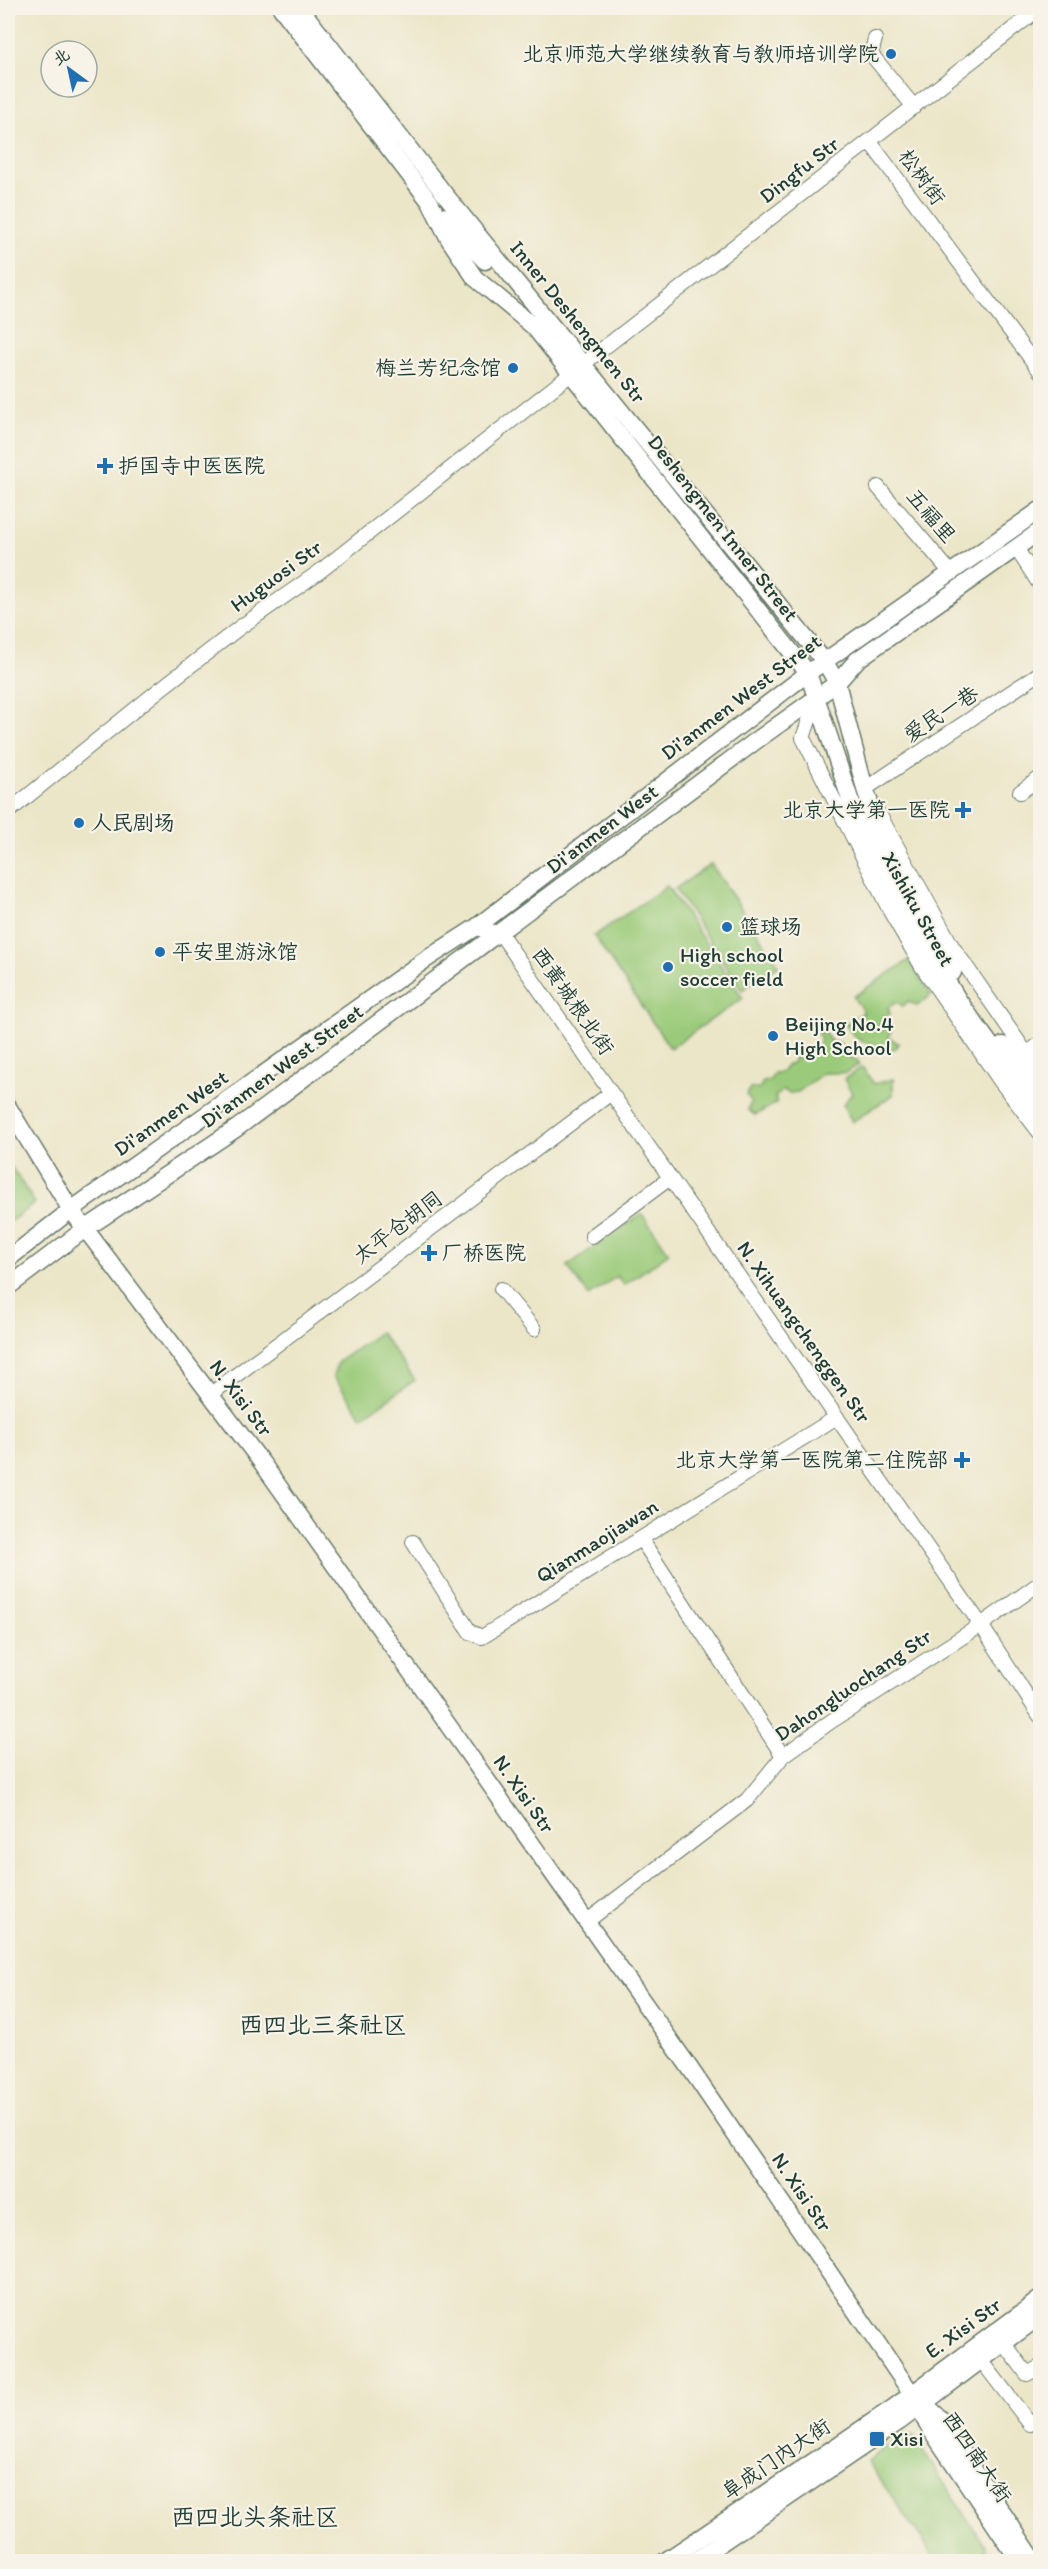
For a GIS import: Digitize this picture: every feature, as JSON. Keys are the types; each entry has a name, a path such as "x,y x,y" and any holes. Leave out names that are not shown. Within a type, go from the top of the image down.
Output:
{"main road":[{"name":"Deshengmen Inner Street","path":"281,8 430,202 449,239 476,278 540,323 603,402 660,484 808,673 817,696"},
{"name":"Inner Deshengmen Str","path":"300,8 443,192 540,323"},
{"name":"Inner Deshengmen Str","path":"603,402 825,662 837,683 865,789 887,852 911,899 968,995 1041,1095"},
{"name":"Di'anmen West Street","path":"475,928 808,673 1041,510"},
{"name":"Di'anmen West Street","path":"817,696 837,683 857,660 1041,531"},
{"name":"Di'anmen West","path":"500,933 817,696"},
{"name":"Xishiku Street","path":"817,696 850,799 895,896 959,1001 1041,1114"},
{"name":"Di'anmen West","path":"8,1259 71,1210 425,960 475,928"},
{"name":"Di'anmen West Street","path":"8,1287 86,1229 237,1128 500,933"},
{"name":"N. Xisi Str","path":"8,1107 71,1210 211,1394 417,1681 687,2064 918,2401"},
{"name":"E. Xisi Str","path":"918,2401 1041,2299"},
{"name":"E. Xisi Str","path":"918,2401 981,2360 1041,2316"},
{"name":"阜成门内大街","path":"664,2562 918,2401"},
{"name":"阜成门内大街","path":"693,2562 918,2401"},
{"name":"西四南大街","path":"918,2401 927,2424 1020,2562"},
{"name":"西四南大街","path":"918,2401 940,2418 1035,2562"}],"street":[{"name":"Dingfu Str","path":"577,370 1040,8"},
{"path":"875,39 871,54 914,107"},
{"name":"松树街","path":"870,142 1041,371"},
{"name":"Huguosi Str","path":"8,812 168,683 239,628 319,572 577,370"},
{"name":"五福里","path":"878,487 951,573"},
{"path":"1016,548 1041,585"},
{"name":"爱民一巷","path":"865,789 1041,673"},
{"name":"Xishiku Street","path":"817,696 803,738 890,912 950,1009 1001,1082 1041,1133"},
{"path":"1020,792 1041,778"},
{"name":"Xishiku Street","path":"865,789 952,946 1041,1073"},
{"path":"475,928 500,933"},
{"name":"西黄城根北街","path":"500,933 611,1093"},
{"path":"1026,1054 1041,1044"},
{"name":"N. Xihuangchenggen Str","path":"611,1093 981,1625 1041,1716"},
{"name":"太平仓胡同","path":"211,1394 611,1093"},
{"path":"592,1236 670,1178"},
{"path":"501,1289 534,1329"},
{"name":"Qianmaojiawan","path":"413,1542 470,1632 482,1637 837,1417"},
{"path":"641,1539 783,1756"},
{"name":"Dahongluochang Str","path":"586,1922 747,1800 783,1756 830,1722 981,1625 1041,1583"},
{"path":"1004,2343 1027,2374 1041,2367"},
{"path":"981,2360 1029,2424 1041,2419"}],"green space":[{"name":"篮球场","path":"711,864 779,965 742,990 675,889"},
{"name":"High school soccer field","path":"667,886 743,998 670,1048 594,936"},
{"path":"909,960 931,995 917,1006 908,1001 903,1006 897,1002 888,1007 890,1014 882,1018 881,1026 891,1031 889,1037 899,1044 895,1049 886,1050 881,1046 862,1042 846,1024 864,1012 853,997"},
{"path":"823,1030 831,1042 840,1043 850,1058 857,1060 860,1064 845,1073 823,1073 798,1092 789,1093 783,1090 775,1097 777,1103 755,1115 748,1110 751,1102 747,1095 750,1088 759,1089 763,1082 770,1080 774,1073 782,1072 787,1064 793,1063 795,1057 804,1056 807,1048 817,1047 821,1038 817,1033"},
{"path":"862,1067 874,1084 893,1079 893,1095 852,1122 843,1105 852,1093 844,1079"},
{"path":"8,1162 35,1203 8,1223"},
{"path":"642,1214 669,1253 624,1285 617,1276 589,1296 567,1266"},
{"path":"380,1332 415,1380 362,1417 333,1376 338,1362"},
{"path":"905,2434 914,2437 987,2549 970,2561 937,2561 867,2461"}],"place":[{"name":"北京师范大学继续教育与教师培训学院","path":"891,54"},
{"name":"梅兰芳纪念馆","path":"513,368"},
{"name":"护国寺中医医院","path":"105,466"},
{"name":"北京大学第一医院","path":"963,810"},
{"name":"人民剧场","path":"79,823"},
{"name":"篮球场","path":"727,927"},
{"name":"平安里游泳馆","path":"160,952"},
{"name":"High school soccer field","path":"668,967"},
{"name":"Beijing No.4 High School","path":"773,1036"},
{"name":"厂桥医院","path":"429,1253"},
{"name":"北京大学第一医院第二住院部","path":"962,1460"},
{"name":"Xisi","path":"877,2439"}],"district":[{"name":"西四北三条社区","path":"323,2025"},
{"name":"西四北头条社区","path":"255,2517"}]}
